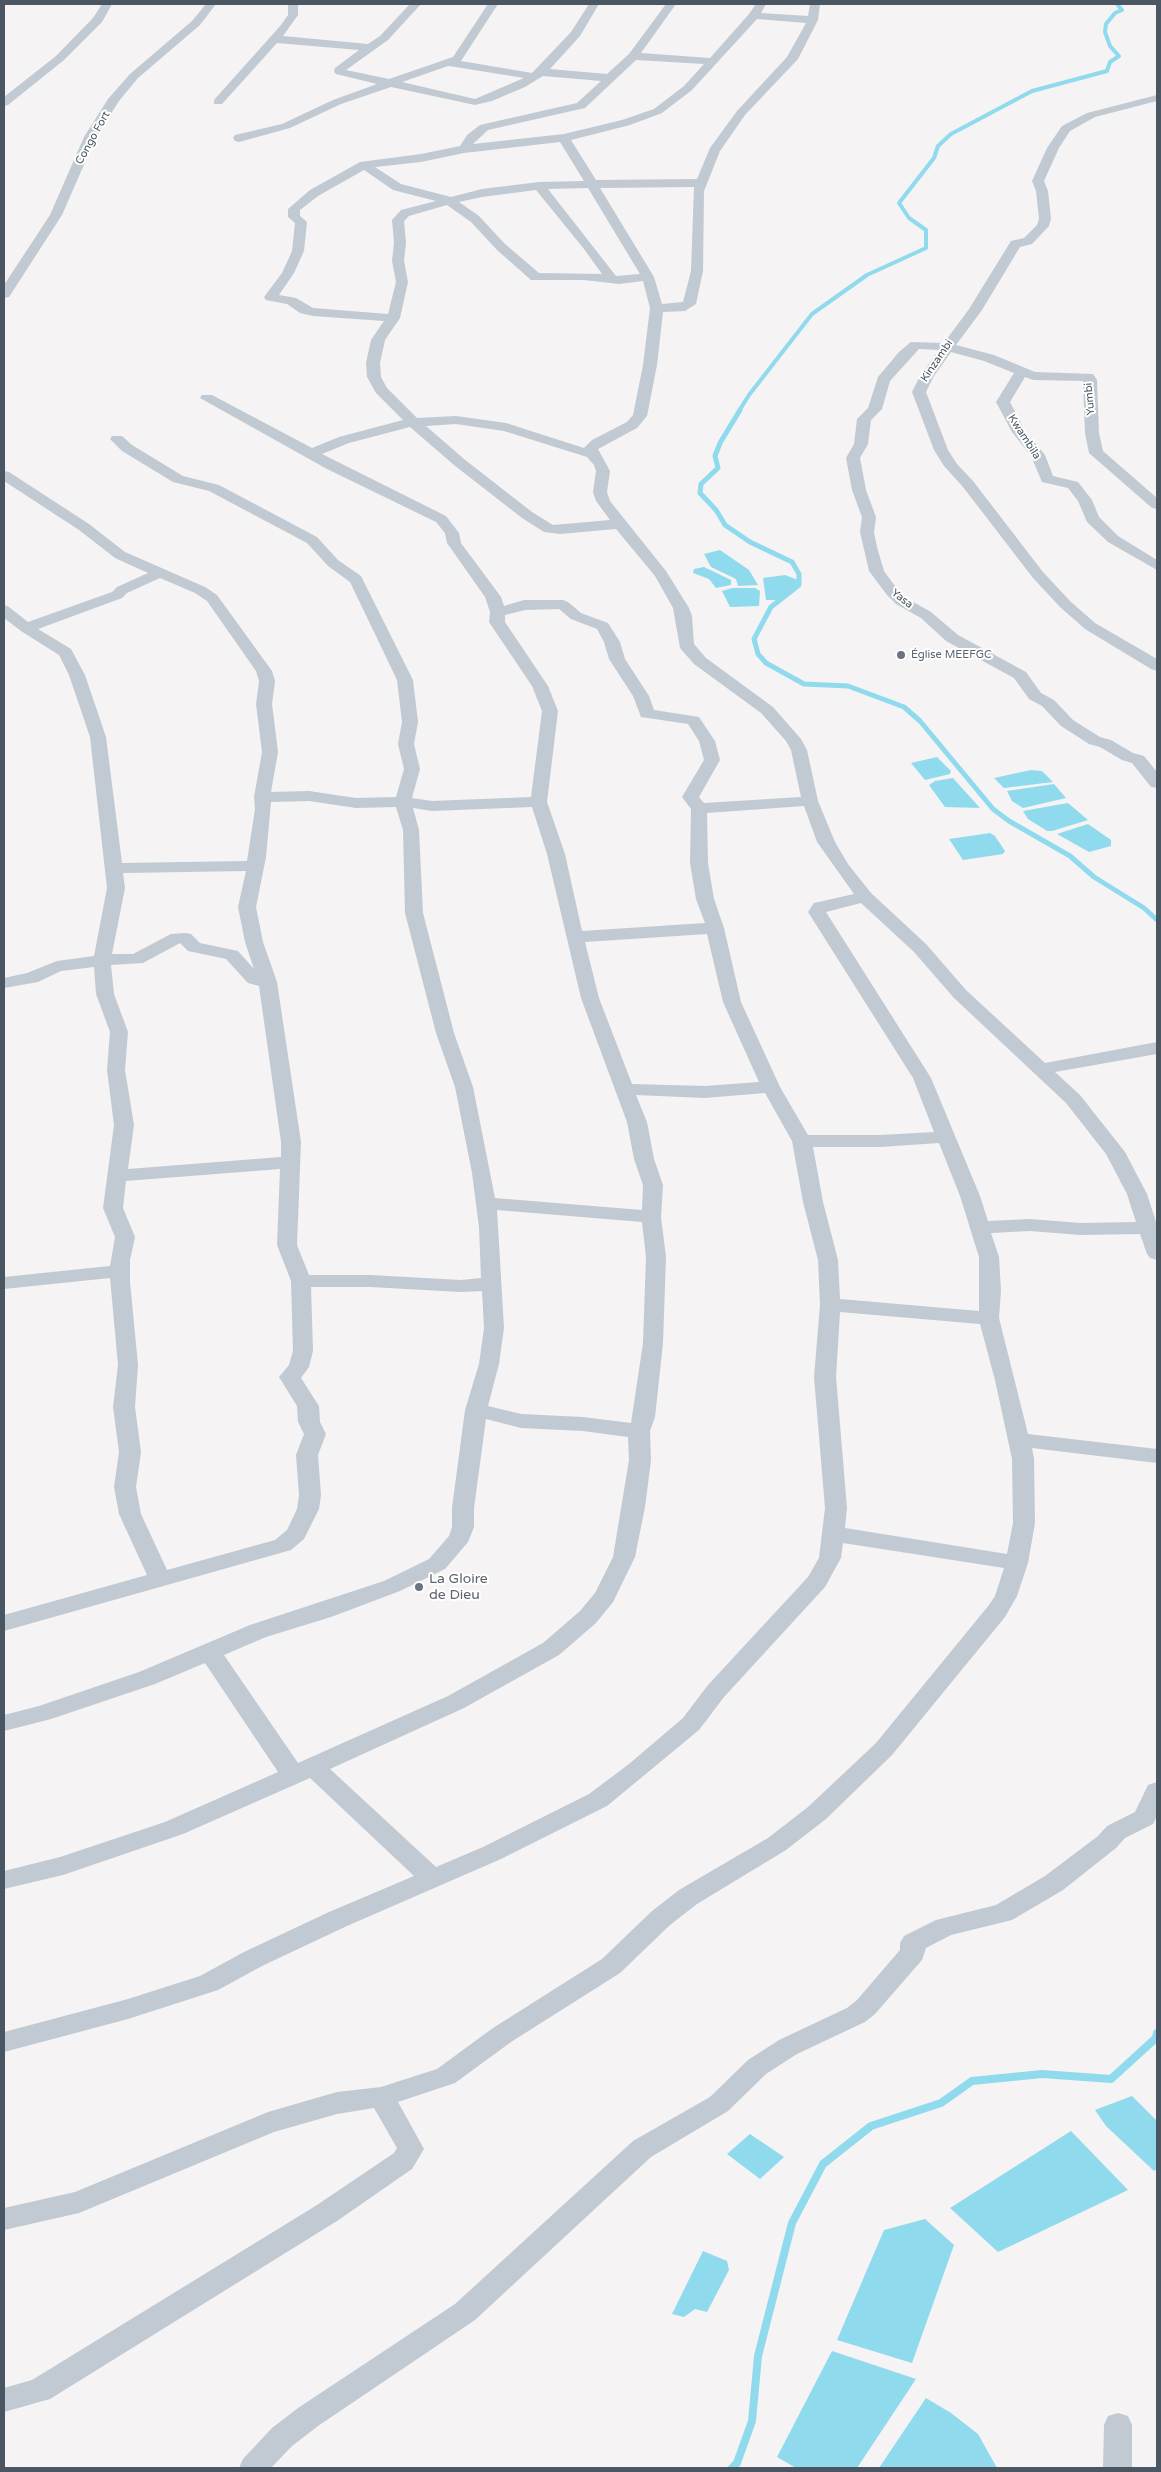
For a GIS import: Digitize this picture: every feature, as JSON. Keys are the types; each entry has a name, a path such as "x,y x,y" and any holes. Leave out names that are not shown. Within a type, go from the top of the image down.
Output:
{"street":[{"path":"4,103 60,58 98,20 107,4"},
{"name":"Congo Fort","path":"4,294 56,215 56,211 90,137 114,99 134,76 153,62 196,23 211,4"},
{"path":"218,102 274,39 292,15 293,4 282,4"},
{"path":"416,4 396,27 339,70 340,72 392,82 475,102 504,93 537,74 576,34 594,4"},
{"path":"239,138 286,126 320,110 392,82 449,63 458,58 493,4"},
{"path":"464,149 484,127 581,106 633,56 672,4"},
{"path":"393,318 308,312 291,301 271,296 288,273 298,251 301,222 294,217 294,209 314,193 364,166 421,158 464,149 564,138 626,123 658,111 688,88 710,61 754,16 761,4"},
{"path":"657,308 685,307 689,304 697,271 697,205 701,183 719,143 741,113 792,60 813,20 815,4"},
{"path":"754,16 813,20"},
{"path":"274,39 370,48"},
{"path":"633,56 710,61"},
{"path":"449,63 537,74 611,78"},
{"name":"Kinzambi","path":"1157,98 1091,115 1066,129 1053,148 1038,181 1042,191 1045,219 1043,226 1028,241 1015,244 949,347 927,376 920,392 941,450 951,466 968,484 1038,575 1065,604 1090,626 1157,666"},
{"path":"564,138 590,184 648,277 657,308 650,365 640,416 632,425 597,443 591,448 592,454"},
{"path":"364,166 397,187 448,200 475,219 501,247 536,277 581,276 612,279 648,277"},
{"path":"619,524 560,530 549,529 497,492 413,422 381,390 374,377 373,363 378,340 393,318 402,282 398,261 400,243 398,220 405,213 448,200 482,193 539,186 701,183"},
{"path":"539,186 612,279"},
{"name":"Yasa","path":"949,347 913,346 884,380 875,409 864,419 861,444 853,461 859,490 869,517 867,532 881,580 901,601 926,615 952,638 1020,675 1035,696 1048,704 1067,723 1095,741 1105,743 1128,757 1138,759 1157,784"},
{"name":"Yumbi","path":"949,347 989,358 1022,372 1043,377 1088,378 1090,380 1092,433 1096,453 1157,505"},
{"name":"Kwambila","path":"1022,372 1003,402 1019,432 1038,455 1047,479 1073,485 1086,500 1092,519 1113,539 1157,566"},
{"path":"4,1880 63,1866 174,1828 456,1702 552,1649 588,1617 605,1597 624,1557 634,1508 640,1460 639,1431 644,1416 653,1343 656,1258 650,1217 653,1206 652,1185 644,1159 637,1122 590,998 567,908 556,854 539,802 550,711 540,686 497,622 498,612 494,597 454,543 452,533 441,519 332,466 312,453 208,398"},
{"path":"312,453 350,438 413,422 456,420 492,424 592,454 601,464 603,471 600,492 604,501 619,524 661,574 681,608 684,616 686,645 700,660 767,710 793,739 799,750 810,801 826,842 865,897 920,948 960,994 1073,1099 1087,1119 1116,1152 1137,1194 1157,1254"},
{"path":"5,1718 43,1713 147,1678 272,1626 330,1609 392,1586 414,1577 437,1564 460,1537 463,1527 463,1508 476,1410 489,1364 494,1328 490,1284 489,1227 482,1173 468,1104 445,1033 418,935 412,888 411,830 403,802 412,769 406,744 410,722 405,680 356,579 333,563 312,540 214,488 178,479 117,439"},
{"path":"4,475 84,527 120,555 200,590 212,598 264,671 267,681 264,704 268,715 267,740 270,752 262,797 263,809 257,857 247,908 254,942 268,982 291,1142 287,1245 301,1281 303,1351 299,1367 290,1378 308,1406 309,1422 315,1434 307,1455 310,1495 303,1521 296,1534 283,1545 212,1567 159,1578 119,1592 4,1623"},
{"path":"26,628 117,595 122,590 159,573"},
{"path":"4,2042 136,2007 208,1983 338,1918 492,1853 598,1800 691,1724 716,1691 817,1582 830,1558 836,1508 834,1465 825,1377 830,1305 828,1260 813,1202 802,1141 771,1087 732,1002 715,928 705,899 699,863 699,808 690,797 712,760 706,741 693,720 647,714 640,696 617,659 612,642 603,626 576,616 563,606 548,604 511,607 498,612"},
{"path":"4,610 26,628 65,652 77,675 98,737 116,894 102,960 105,994 120,1035 116,1070 124,1125 114,1208 124,1232 120,1271 124,1339 128,1365 124,1407 130,1452 124,1487 130,1514 159,1578"},
{"path":"262,797 309,796 356,803 403,802 432,806 539,802"},
{"path":"699,808 810,801"},
{"path":"114,868 251,866 255,865 257,857"},
{"path":"4,2219 79,2202 268,2123 337,2103 381,2097 446,2076 502,2035 611,1966 661,1918 688,1897 777,1844 817,1813 884,1749 940,1684 997,1611 1006,1596 1017,1563 1024,1523 1023,1459 1006,1380 989,1318 991,1291 988,1257 981,1227 913,1062 817,912 820,908 865,897"},
{"path":"575,937 715,928"},
{"path":"4,983 32,978 57,966 102,960 137,959 170,940 185,938 194,947 232,955 254,979 268,982"},
{"path":"1043,1070 1157,1048"},
{"path":"624,1089 705,1092 771,1087"},
{"path":"802,1141 880,1141 944,1137"},
{"path":"119,1176 289,1162"},
{"path":"486,1203 650,1217"},
{"path":"981,1227 1030,1225 1081,1229 1149,1228"},
{"path":"4,1283 120,1271"},
{"path":"301,1281 370,1281 461,1286 490,1284"},
{"path":"830,1305 989,1318"},
{"path":"476,1410 521,1421 583,1424 639,1431"},
{"path":"1019,1440 1157,1456"},
{"path":"834,1534 1017,1563"},
{"path":"210,1652 303,1771 433,1879"},
{"path":"253,2468 282,2437 308,2417 464,2312 642,2149 719,2104 757,2067 788,2047 856,2015 866,2007 913,1953 913,1943 945,1927 1003,1913 1054,1883 1107,1842 1116,1832 1144,1818 1157,1791"},
{"path":"4,2400 40,2390 327,2213 403,2161 411,2148 381,2097"},
{"path":"1118,2425 1118,2468"}],"water":[{"path":"720,550 749,570 758,585 738,586 736,579 711,567 704,554"},
{"path":"704,567 731,580 731,585 716,588 709,579 693,573 694,569"},
{"path":"785,575 798,580 794,592 779,600 766,600 763,578"},
{"path":"732,588 755,588 760,591 759,606 730,607 722,591"},
{"path":"937,757 951,771 950,774 925,780 911,763"},
{"path":"1031,770 1042,771 1053,782 1004,788 994,778"},
{"path":"953,778 980,808 945,807 929,785 935,781"},
{"path":"1054,784 1066,798 1023,808 1012,801 1007,791"},
{"path":"1068,803 1088,820 1047,831 1028,819 1023,811"},
{"path":"1088,824 1111,840 1111,846 1089,852 1057,834"},
{"path":"990,833 995,836 1005,851 1003,854 963,860 949,839"},
{"path":"1132,2096 1157,2121 1157,2169 1154,2171 1106,2126 1095,2110"},
{"path":"1071,2131 1128,2190 998,2252 950,2208"},
{"path":"750,2134 784,2157 760,2179 727,2154"},
{"path":"925,2219 954,2245 912,2363 837,2340 884,2230"},
{"path":"703,2251 727,2261 729,2270 707,2312 695,2309 684,2317 672,2314"},
{"path":"832,2351 916,2379 857,2468 796,2468 777,2457"},
{"path":"926,2398 951,2413 978,2434 997,2468 879,2468"}],"waterway":[{"path":"739,411 749,395 812,314 867,275 926,248 926,230 909,218 899,203 934,158 938,146 951,134 1032,91 1107,71 1110,62 1119,56 1110,46 1105,32 1106,24 1115,13 1122,10 1117,4"},
{"path":"740,410 720,443 715,456 718,468 701,484 700,493 716,510 725,525 750,542 792,562 799,574 799,585 771,607 754,639 758,654 766,663 804,684 848,686 904,707 920,721 993,809 1009,821 1070,856 1094,877 1144,908 1157,920"},
{"path":"732,2468 737,2463 752,2421 758,2356 792,2223 823,2164 871,2126 941,2103 972,2081 1042,2074 1111,2079 1156,2038 1157,2033"}],"place":[{"name":"Église MEEFGC","path":"901,655"},
{"name":"La Gloire de Dieu","path":"419,1587"}]}
